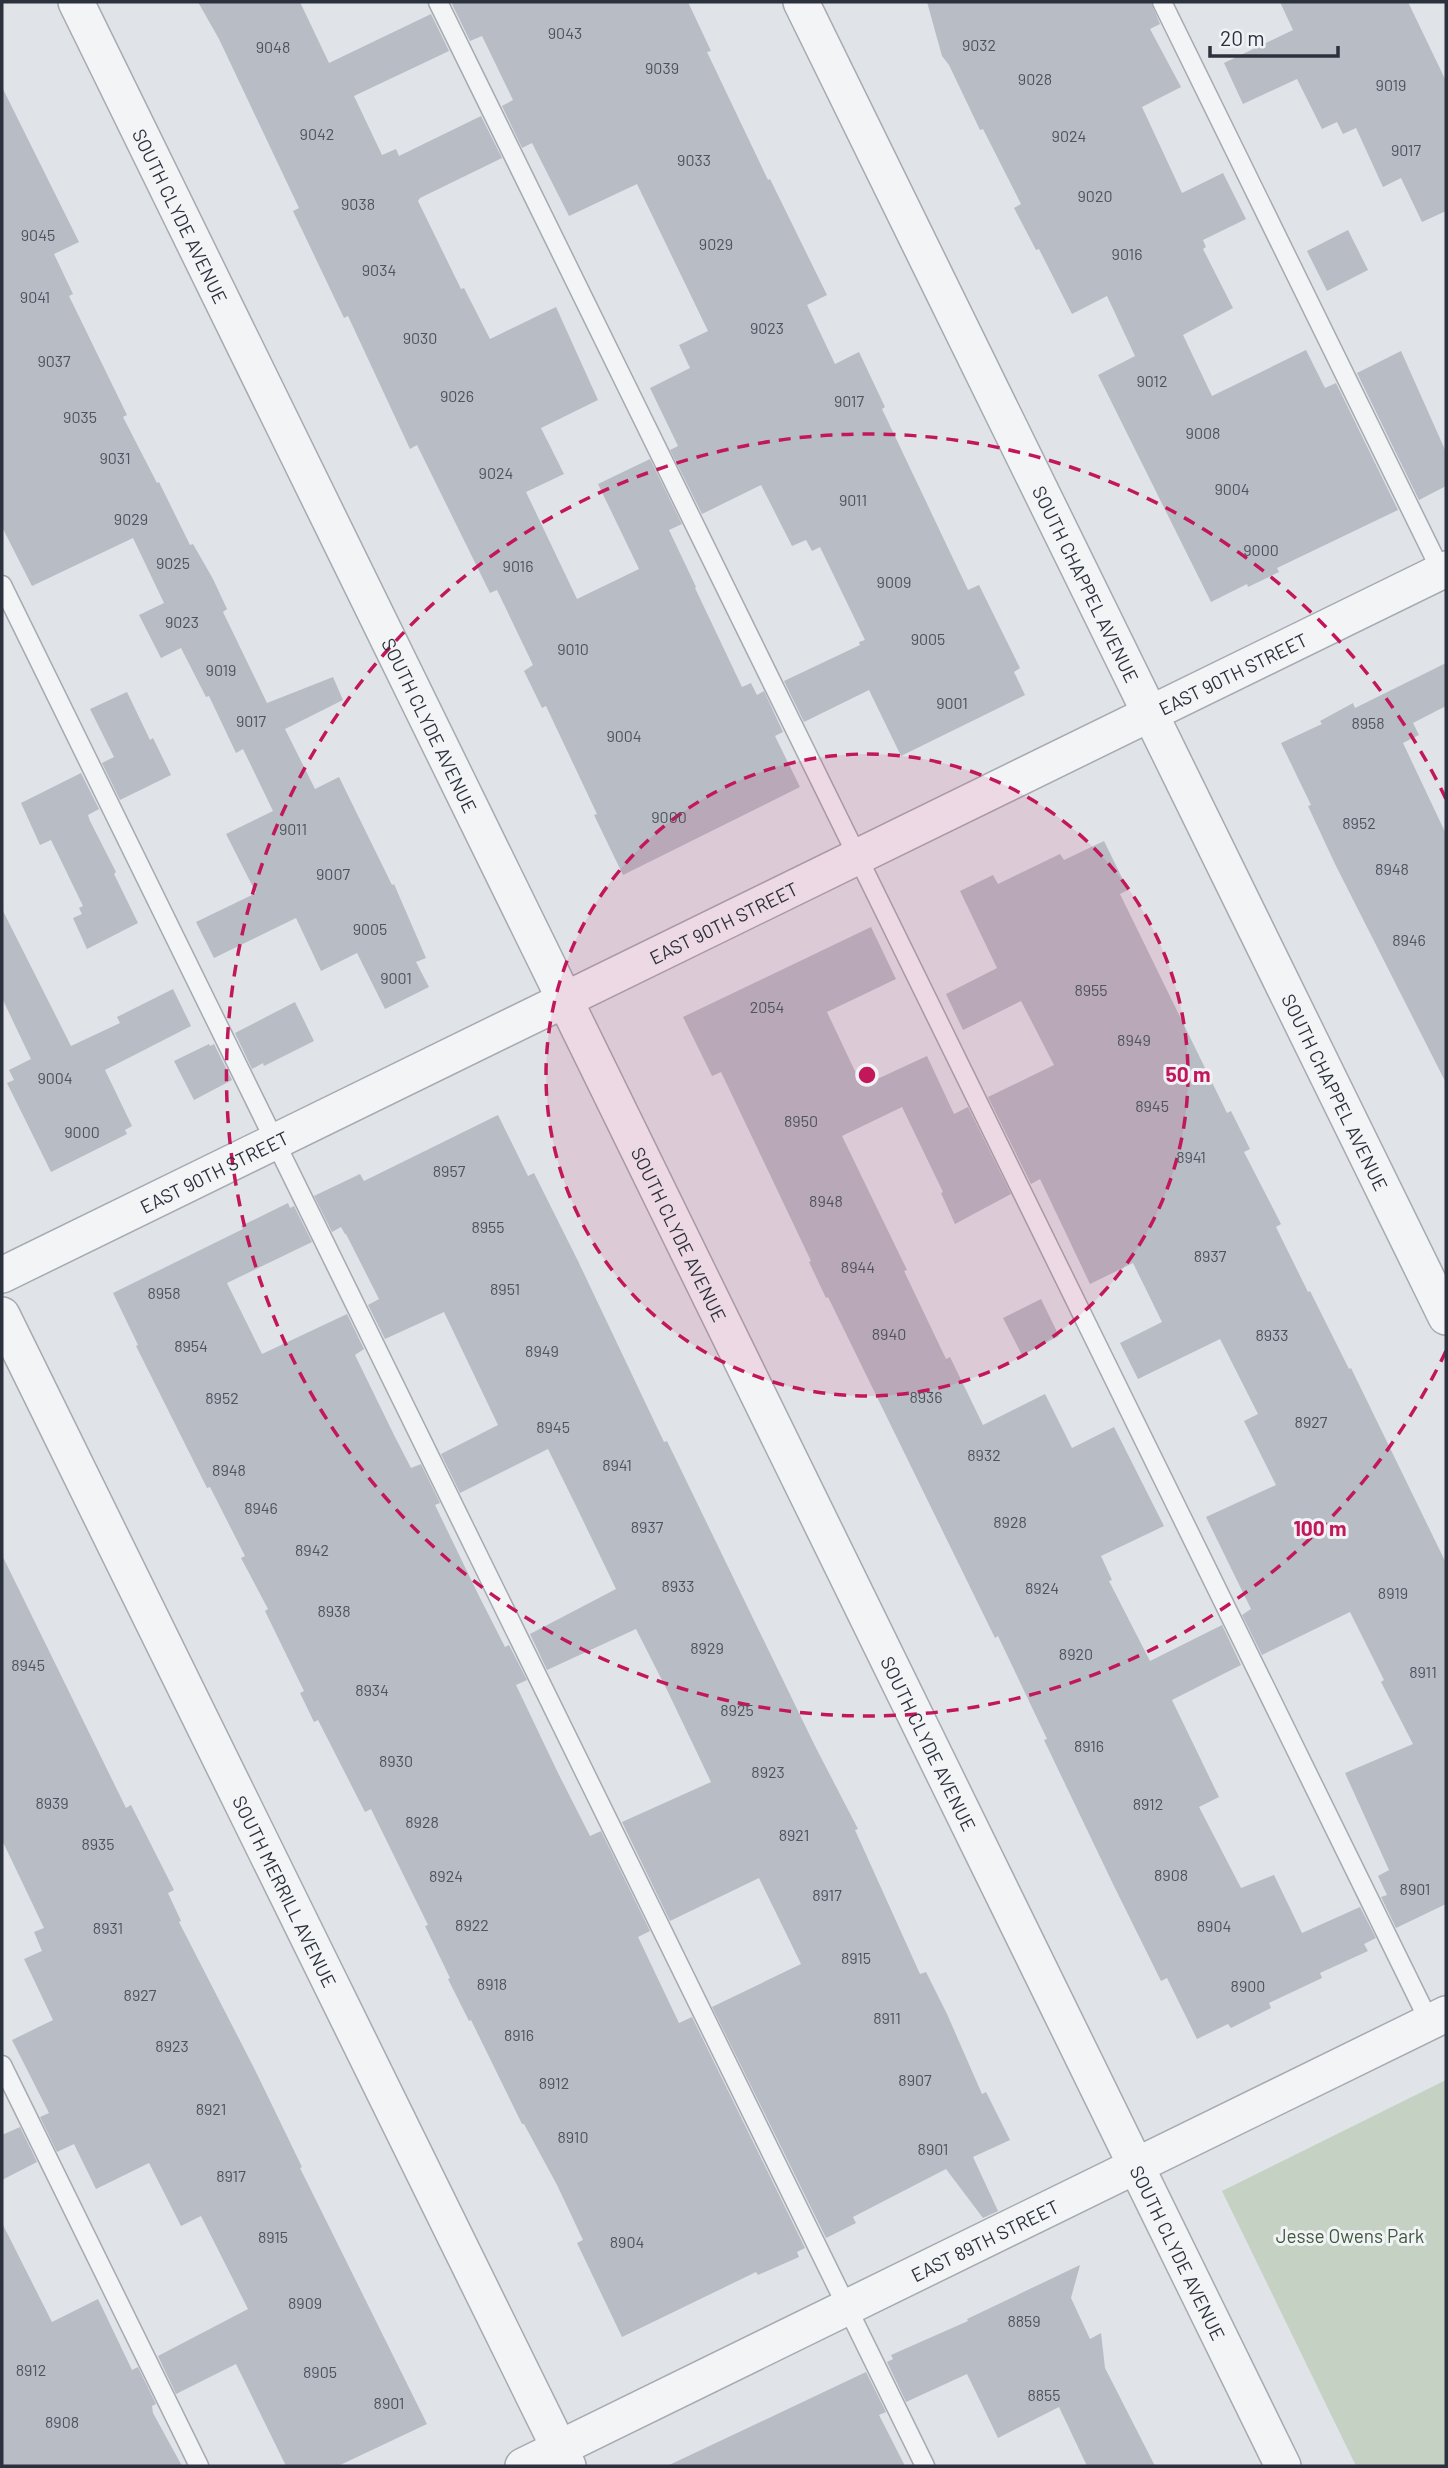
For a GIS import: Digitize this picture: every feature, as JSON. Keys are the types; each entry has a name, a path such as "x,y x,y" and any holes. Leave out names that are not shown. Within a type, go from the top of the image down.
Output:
{"street":[{"name":"SOUTH CLYDE AVENUE","path":"76,2 1283,2466"},
{"name":"SOUTH CHAPPEL AVENUE","path":"801,2 1446,1317"},
{"name":"EAST 90TH STREET","path":"2,1275 1150,713 1445,574"},
{"name":"SOUTH MERRILL AVENUE","path":"2,1315 563,2457"},
{"name":"EAST 89TH STREET","path":"523,2466 563,2457 847,2308 1438,2018"}],"lane":[{"path":"438,2 856,857 1438,2018"},
{"path":"1162,2 1445,574"},
{"path":"2,584 925,2466"},
{"path":"2,2065 199,2466"}],"green space":[{"name":"Jesse Owens Park","path":"1446,2080 1446,2466 1356,2466 1222,2191"}],"building":[{"path":"198,2 300,2 329,63 431,14 449,51 354,96 382,155 396,149 399,156 481,116 502,158 418,201 461,289 464,288 490,339 556,307 598,400 541,428 564,474 526,492 577,599 639,569 598,484 650,459 682,524 669,530 695,588 742,687 751,683 757,695 764,691 783,732 775,736 800,787 623,875 546,706 542,708 524,671 533,665 497,590 490,593 417,445 410,449 348,316 344,318 293,211 299,208 219,39"},
{"path":"688,2 711,51 707,52 827,295 807,305 835,364 859,352 885,407 882,409 968,590 979,585 1020,668 1014,672 1025,695 901,756 869,690 804,722 784,681 860,645 859,642 865,640 820,547 812,551 806,540 792,546 761,485 702,514 670,450 678,446 650,388 690,368 679,345 708,331 637,184 569,216 532,143 522,148 502,106 513,100 482,36 470,41 452,4"},
{"path":"927,2 1151,2 1160,24 1150,29 1181,87 1142,107 1182,193 1223,173 1246,219 1203,240 1206,247 1203,249 1233,308 1183,335 1212,396 1306,350 1325,388 1336,383 1398,510 1277,568 1279,572 1211,602 1098,375 1135,356 1107,296 1072,314 1039,249 1036,250 1014,208 1021,204 942,56"},
{"path":"1280,2 1408,2 1446,81 1446,211 1422,222 1401,178 1383,187 1356,128 1343,134 1337,122 1322,129 1297,79 1243,104 1224,63 1293,30"},
{"path":"2,87 79,242 54,254 73,294 69,296 127,415 123,417 190,545 193,544 213,579 227,609 223,612 267,703 333,677 343,700 285,729 315,789 339,777 392,885 394,884 426,958 416,962 429,987 385,1009 357,953 321,971 296,918 214,958 196,922 256,893 226,834 273,811 243,749 236,753 209,696 206,697 181,648 161,658 139,615 164,603 133,538 32,586 2,527"},
{"path":"1348,230 1368,270 1327,291 1307,251"},
{"path":"1401,351 1446,452 1446,486 1419,500 1357,373"},
{"path":"1446,663 1446,706 1413,723 1419,735 1403,743 1446,834 1446,1083 1335,864 1308,806 1311,805 1281,743 1322,724 1320,721 1353,703 1355,708"},
{"path":"127,692 150,740 153,738 171,775 120,800 102,763 114,757 90,709"},
{"path":"81,773 99,809 88,815 90,821 138,923 87,949 73,918 82,914 79,908 83,906 51,840 40,845 21,803"},
{"path":"1104,841 1128,890 1120,894 1227,1113 1231,1111 1250,1149 1244,1152 1281,1224 1276,1227 1308,1292 1310,1291 1349,1369 1351,1368 1446,1563 1446,1904 1396,1928 1381,1897 1387,1895 1378,1876 1389,1870 1345,1773 1413,1744 1381,1682 1384,1680 1350,1612 1262,1655 1242,1615 1251,1609 1206,1517 1276,1485 1244,1421 1258,1414 1220,1339 1138,1379 1120,1343 1162,1322 1133,1263 1090,1284 1040,1179 1031,1184 988,1097 1054,1065 1021,1001 963,1030 946,994 997,968 960,891 993,875 998,884 1060,854 1064,860"},
{"path":"2,909 71,1046 120,1023 117,1017 173,989 191,1026 105,1070 132,1126 125,1130 127,1134 51,1172 7,1083 14,1080 9,1070 31,1059 2,998"},
{"path":"871,927 896,979 827,1012 862,1086 927,1056 954,1114 968,1107 1011,1194 955,1224 941,1193 943,1192 902,1107 842,1136 907,1270 904,1271 946,1359 950,1357 983,1425 1045,1394 1072,1448 1114,1427 1164,1526 1101,1556 1112,1580 1109,1581 1150,1661 1222,1625 1241,1665 1172,1700 1219,1797 1199,1807 1241,1888 1274,1875 1302,1933 1360,1907 1376,1938 1364,1944 1368,1951 1320,1973 1322,1978 1269,2003 1271,2008 1231,2028 1228,2024 1197,2039 1167,1978 1161,1981 1113,1884 998,1636 995,1638 828,1297 826,1298 721,1072 712,1076 683,1017"},
{"path":"295,1002 314,1041 264,1066 263,1063 252,1069 235,1033"},
{"path":"214,1044 232,1080 194,1100 174,1061"},
{"path":"498,1115 528,1176 534,1173 664,1442 667,1441 858,1829 855,1830 920,1974 926,1972 982,2094 986,2092 1010,2140 973,2157 998,2211 983,2218 946,2169 853,2217 856,2223 826,2238 712,2007 801,1964 759,1878 670,1921 622,1822 711,1782 668,1692 636,1629 547,1670 530,1634 616,1589 548,1449 460,1493 441,1454 498,1425 444,1312 385,1339 368,1305 379,1299 346,1234 341,1227 332,1232 314,1196 360,1174 364,1181"},
{"path":"288,1203 290,1208 294,1206 312,1242 227,1283 262,1354 347,1314 364,1349 355,1355 394,1435 411,1468 421,1464 440,1503 435,1505 478,1594 505,1647 509,1645 527,1680 516,1685 558,1773 590,1836 601,1831 650,1931 638,1937 679,2023 692,2017 805,2248 797,2252 799,2257 758,2275 756,2272 622,2337 577,2243 583,2240 557,2185 522,2124 448,1979 450,1978 425,1926 428,1925 371,1809 365,1812 318,1720 314,1722 300,1693 304,1691 265,1611 268,1609 241,1558 245,1556 210,1487 207,1488 136,1346 138,1345 113,1293 243,1229 241,1226"},
{"path":"1041,1299 1059,1336 1022,1355 1003,1318"},
{"path":"2,1555 126,1808 131,1805 174,1890 168,1893 181,1921 179,1922 255,2070 302,2167 300,2168 427,2424 338,2466 286,2466 236,2364 176,2394 158,2356 248,2309 201,2216 181,2226 149,2163 96,2189 74,2144 57,2152 40,2117 49,2113 12,2040 53,2020 24,1959 42,1951 34,1932 44,1928 2,1840"},
{"path":"20,2127 37,2162 2,2180 2,2135"},
{"path":"2,2223 52,2322 98,2299 132,2370 138,2367 156,2404 152,2406 153,2413 182,2466 2,2466"},
{"path":"1080,2265 1071,2298 1090,2339 1101,2333 1105,2368 1155,2466 1087,2466 1059,2407 998,2438 967,2374 906,2402 887,2362 893,2359 891,2355 968,2321 967,2319"},
{"path":"866,2372 886,2412 879,2415 905,2466 667,2466"}]}
